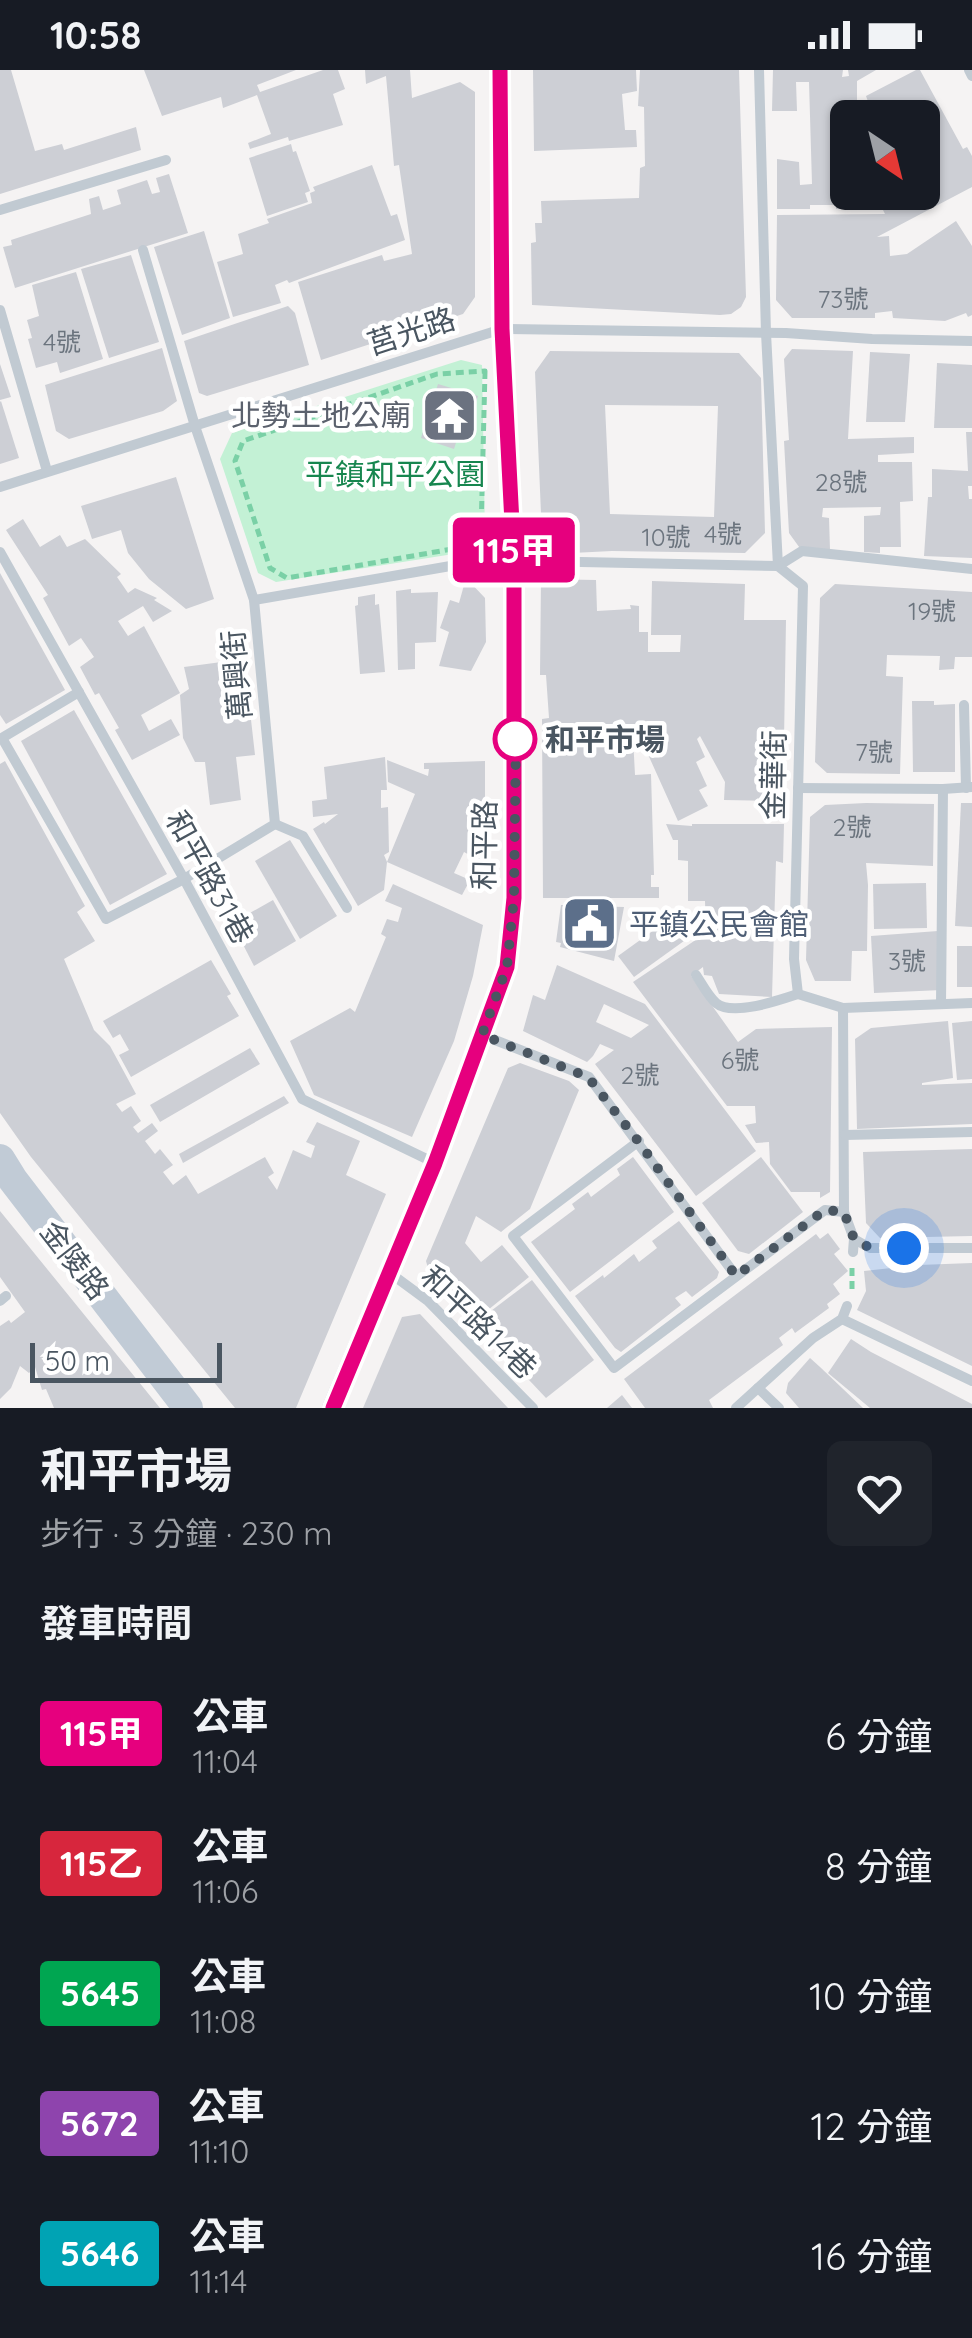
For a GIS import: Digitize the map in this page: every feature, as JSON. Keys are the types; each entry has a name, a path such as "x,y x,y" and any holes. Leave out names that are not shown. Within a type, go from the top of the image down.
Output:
{"main road":[{"name":"金陵路","path":"0,1159 188,1408"}],"street":[{"name":"和平路","path":"332,1408 435,1163 507,967 514,898 514,562 502,329 500,70"}],"lane":[{"path":"760,70 766,333 778,566"},
{"path":"0,210 166,160"},
{"name":"萬興街","path":"143,250 195,426 254,600 274,824"},
{"path":"0,310 5,344 47,471"},
{"name":"莒光路","path":"0,486 502,329 972,341"},
{"path":"254,600 485,560 778,566 802,551 972,569"},
{"name":"和平路31巷","path":"0,552 184,879 302,1099 435,1163"},
{"name":"金華街","path":"778,566 804,586 794,959 798,994"},
{"path":"79,692 2,738 106,919 184,879 274,824 302,836 347,908"},
{"path":"798,788 969,788 964,705"},
{"path":"941,1004 943,789"},
{"path":"696,976 717,1004 726,1009 768,1004 798,994 843,1008 972,1003"},
{"path":"843,1008 844,1212 854,1239 853,1252"},
{"path":"482,1035 588,1077 736,1276"},
{"path":"844,1136 972,1132"},
{"path":"638,1141 513,1236 614,1368 825,1210 844,1212"},
{"path":"854,1239 870,1248 972,1248"},
{"name":"和平路14巷","path":"389,1273 428,1301 533,1408"},
{"path":"736,1408 812,1338 842,1320 847,1306"},
{"path":"842,1320 972,1382"},
{"path":"758,1388 779,1408"}],"path":[{"path":"485,370 481,532 458,548 287,578 270,568 235,461 243,441 437,374 485,370"},
{"path":"847,1306 852,1293 853,1252"}],"green space":[{"name":"平鎮和平公園","path":"461,360 482,365 485,535 466,552 276,582 258,573 220,459 232,433"}],"building":[{"path":"0,70 11,70 35,151 62,144 64,150 136,127 141,150 0,194"},
{"path":"144,70 296,70 257,85 260,92 323,70 338,70 345,89 333,94 343,125 250,149 248,143 271,134 257,95 223,108 221,97 162,116"},
{"path":"365,70 410,70 412,98 460,82 475,92 475,297 463,314 321,360 298,282 382,255 384,261 412,254 399,165 394,166 386,76 366,84"},
{"path":"533,70 636,70 637,91 622,94 625,130 636,130 637,147 534,151"},
{"path":"640,70 739,70 746,297 731,314 532,305 531,243 536,242 535,223 542,223 541,201 639,198 640,168 645,166 644,107 638,106"},
{"path":"773,70 843,70 842,77 849,76 848,70 876,70 857,81 857,100 830,100 830,205 777,209 777,159 799,162 800,185 812,184 809,82 796,82 797,111 772,111"},
{"path":"920,70 936,100 867,100 866,96"},
{"path":"940,107 963,149 967,147 972,156 972,187 940,204"},
{"path":"291,144 310,191 305,193 308,202 267,216 249,158"},
{"path":"372,165 391,216 397,214 405,240 275,285 281,303 233,317 217,262 243,254 238,234 312,203 313,187"},
{"path":"169,174 188,233 15,288 3,247 12,245 11,240 91,214 89,199 99,196 103,210 121,204 117,190 147,180 152,194 160,192 156,178"},
{"path":"883,210 928,210 877,237 889,236 890,256 907,254 956,221 972,246 972,315 968,317 966,313 945,321 893,318 892,311 875,313 875,318 792,318 776,300 777,215 885,214"},
{"path":"204,231 230,318 182,335 154,247"},
{"path":"131,255 159,342 109,358 81,269"},
{"path":"76,272 103,359 60,373 57,362 36,368 27,320 39,316 32,285"},
{"path":"288,306 295,313 309,365 207,396 199,393 184,341"},
{"path":"162,348 177,401 163,411 69,439 56,431 45,385"},
{"path":"792,349 853,351 848,439 914,437 914,453 878,455 878,462 912,462 913,501 900,502 901,547 880,547 880,553 864,552 864,516 880,515 881,507 823,508 822,517 829,518 830,550 802,551 789,533 784,359"},
{"path":"550,351 739,353 761,378 765,533 745,553 552,554 542,537 535,372","holes":["605,405 718,406 714,517 610,514"]},
{"path":"870,352 910,354 905,422 866,422"},
{"path":"937,363 972,365 972,428 934,428"},
{"path":"0,364 11,397 0,400"},
{"name":"北勢土地公廟","path":"438,384 478,396 466,435 459,433 454,449 421,438"},
{"path":"0,402 19,458 0,464"},
{"path":"966,432 972,432 972,486 968,486 972,499 972,558 924,556 932,469 968,471"},
{"path":"176,477 214,599 186,609 149,579 128,553 121,530 92,539 81,506"},
{"path":"23,519 40,547 60,535 67,547 85,539 121,574 117,577 128,593 135,588 157,598 154,600 172,611 153,622 143,606 118,621 128,636 144,626 180,693 141,715 149,731 171,719 180,735 132,760 115,730 119,728 80,667 94,657 81,638 69,646 43,598 48,595 6,530"},
{"path":"0,573 65,690 6,724 0,715"},
{"path":"466,578 485,598 486,642 471,671 439,666 449,632 440,628 450,600 459,603"},
{"path":"541,579 596,580 597,611 639,606 639,632 648,632 648,652 680,652 681,635 651,635 652,581 745,584 744,620 786,620 783,801 724,800 725,782 700,736 697,739 705,757 696,762 707,786 699,790 708,806 678,821 637,730 637,737 633,737 635,775 651,774 651,887 659,887 659,898 543,898 542,719 549,718 546,675 540,675"},
{"path":"835,584 972,592 972,657 955,657 954,669 939,670 940,656 887,655 886,676 903,677 900,774 827,773 815,762 820,598"},
{"path":"411,589 411,593 438,592 436,642 415,643 415,669 398,670 396,591"},
{"path":"375,594 385,672 360,674 355,606 358,597"},
{"path":"244,659 246,682 239,681 242,702 249,702 255,755 236,757 241,800 210,805 205,762 195,762 183,738 180,695 189,689 184,667"},
{"path":"912,701 955,704 955,772 913,772"},
{"path":"74,710 167,874 110,905 21,741"},
{"path":"385,757 387,790 381,790 381,808 388,807 389,852 384,855 384,890 358,906 313,829 338,814 313,817 312,801 327,799 324,767"},
{"path":"387,760 428,776 429,769 424,769 424,763 485,761 485,824 474,818 468,834 485,842 484,863 464,852 454,873 470,880 462,895 387,862 415,794 388,782"},
{"path":"5,761 85,906 77,912 95,941 64,959 94,1030 110,1046 136,1094 116,1104 122,1112 131,1106 141,1121 133,1127 138,1133 152,1123 158,1131 145,1141 155,1154 160,1149 173,1165 163,1172 173,1185 186,1175 198,1194 265,1157 274,1173 268,1177 277,1190 293,1150 311,1158 315,1146 306,1142 317,1122 360,1141 346,1175 386,1194 296,1408 235,1408 31,1157 0,1113 0,764"},
{"path":"961,803 972,803 972,927 955,926"},
{"path":"934,804 933,866 866,863 867,951 852,951 851,981 815,981 806,960 810,817 825,805"},
{"path":"666,824 784,824 783,863 776,861 772,997 719,994 712,976 704,975 703,967 691,976 738,1042 756,1029 832,1027 830,1192 820,1198 820,1192 791,1192 770,1164 769,1142 756,1143 745,1125 756,1123 755,1106 727,1106 633,982 706,933 705,901 688,901 688,861 678,860 678,840 673,840"},
{"path":"290,840 337,916 300,939 255,861"},
{"path":"926,883 927,928 874,929 873,884"},
{"path":"393,884 483,925 454,1041 412,1137 314,1095 290,1041 350,1008 355,1012 386,937 381,934 387,919 398,922 402,908 385,901"},
{"path":"273,900 296,941 254,966 232,923"},
{"name":"平鎮公民會館","path":"561,905 624,907 614,961 560,947 561,943 556,942"},
{"path":"679,912 695,933 634,977 618,956"},
{"path":"938,931 942,990 874,993 871,936"},
{"path":"957,946 972,946 972,987 957,987"},
{"path":"211,960 239,1016 131,1077 119,1055 129,1050 120,1034 113,1038 103,1021"},
{"path":"557,965 645,1004 756,1151 696,1196 595,1064 614,1050 600,1044 587,1062 523,1031 533,995 545,1000","holes":["604,1004 649,1025 631,1038 596,1022"]},
{"path":"948,1021 953,1078 922,1085 972,1083 972,1124 857,1129 855,1039 871,1028"},
{"path":"972,1021 972,1079 957,1080 952,1023"},
{"path":"250,1048 260,1064 160,1122 150,1105"},
{"path":"520,1063 569,1081 579,1090 530,1209 501,1232 476,1216 465,1243 481,1262 502,1245 529,1277 473,1322 429,1272 426,1261 508,1068"},
{"path":"284,1096 289,1103 183,1163 179,1154"},
{"path":"972,1149 972,1236 880,1238 866,1223 863,1152"},
{"path":"633,1157 674,1212 570,1292 531,1242 575,1209 572,1204 588,1192 591,1197 620,1175 617,1169"},
{"path":"761,1157 803,1212 749,1254 738,1251 702,1203"},
{"path":"0,1211 160,1408 54,1408 46,1389 42,1390 35,1367 29,1373 20,1366 11,1388 0,1399 0,1326 25,1312 0,1277"},
{"path":"679,1221 719,1272 717,1278 692,1297 686,1291 675,1298 681,1305 621,1352 575,1296 634,1254 639,1262 657,1248 652,1241"},
{"path":"828,1233 840,1249 834,1254 848,1271 833,1284 840,1294 827,1304 829,1308 795,1333 792,1328 779,1338 783,1345 709,1400 713,1408 645,1408 624,1379 816,1234 820,1239"},
{"path":"972,1263 972,1366 857,1310 866,1291 864,1271"},
{"path":"532,1280 594,1360 546,1398 475,1323"},
{"path":"420,1314 508,1408 363,1408 402,1317"},
{"path":"851,1339 972,1404 972,1408 870,1408 828,1373"},
{"path":"810,1358 863,1408 799,1408 786,1393 788,1383"},
{"path":"622,1395 632,1408 607,1408"}],"bus line":[{"name":"115甲","path":"333,1408 435,1163 507,967 514,898 516,734 514,562 502,329 500,70"}],"place":[{"name":"北勢土地公廟","path":"450,415"},
{"name":"和平市場","path":"515,739"},
{"name":"平鎮公民會館","path":"590,924"}],"route":[{"path":"515,739 516,734 514,898 507,967 482,1035 588,1077 736,1276 825,1210 844,1212 854,1239 870,1248 904,1248"}]}
